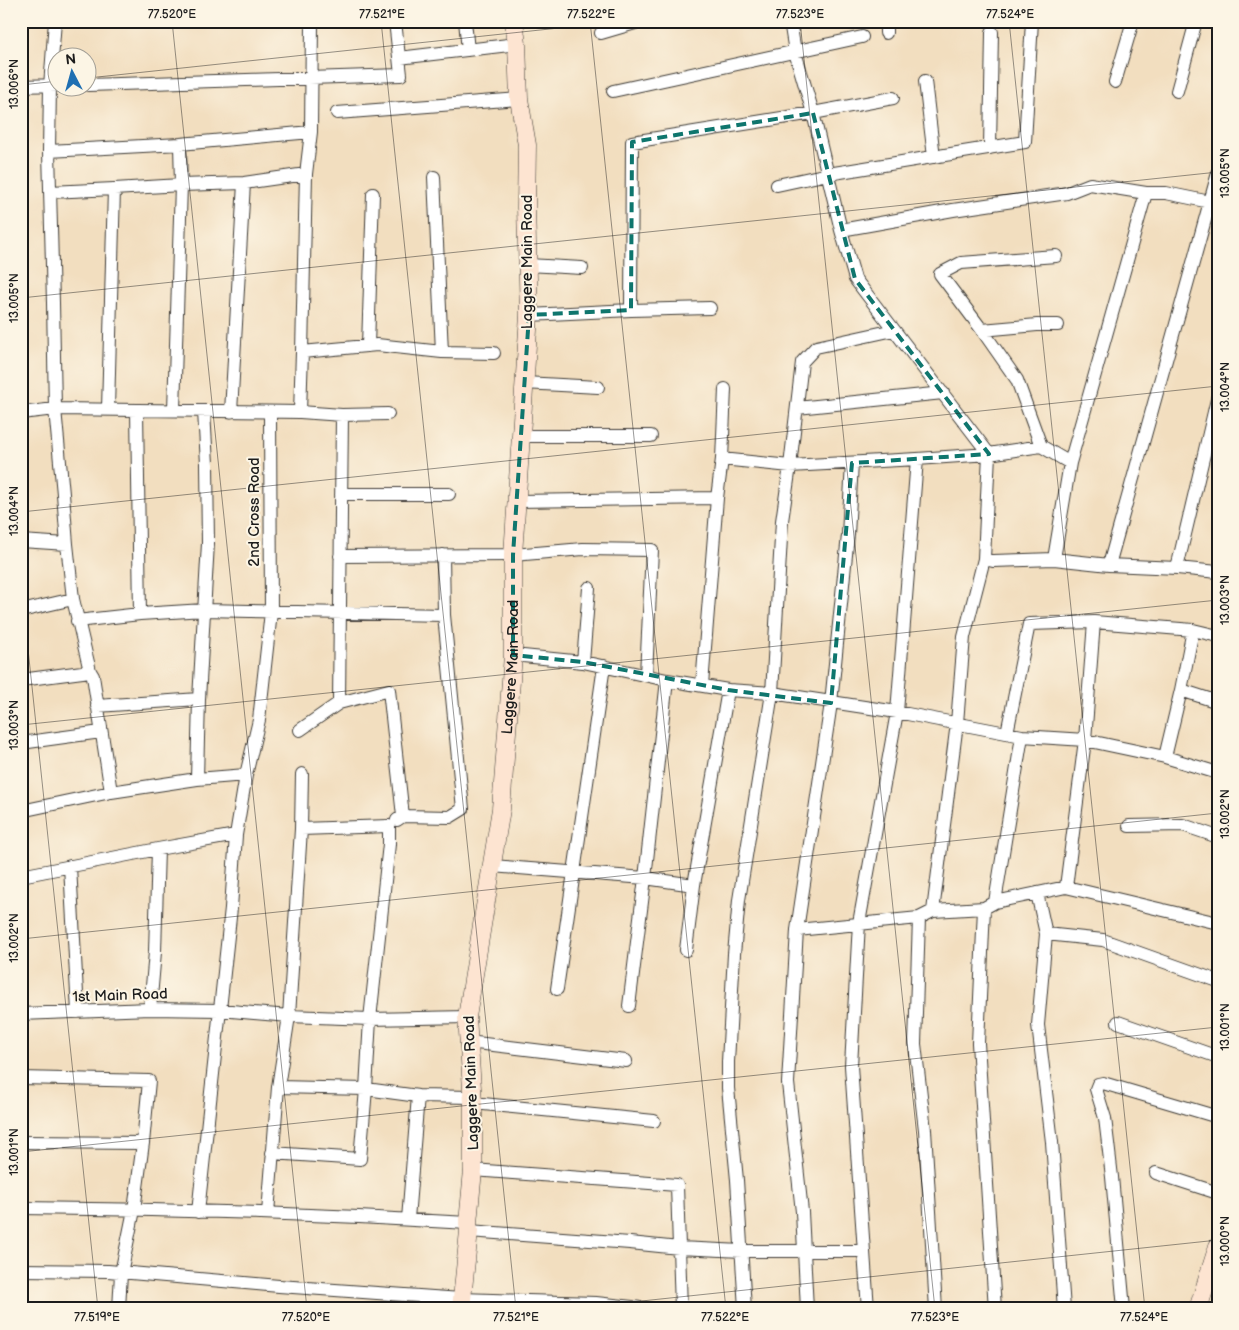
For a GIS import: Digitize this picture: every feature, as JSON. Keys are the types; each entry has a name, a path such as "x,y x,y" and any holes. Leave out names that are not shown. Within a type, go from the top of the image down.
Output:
{"street":[{"path":"55,21 55,48"},
{"path":"300,412 306,174 311,132 312,21"},
{"path":"98,85 401,75 395,21"},
{"path":"465,21 468,50"},
{"name":"Laggere Main Road","path":"461,1304 473,1170 473,1100 467,1017 501,809 513,656 513,554 529,315 526,207 527,145 520,99 514,21"},
{"path":"790,21 795,52 813,113 841,230 855,279 989,454 984,559 964,637 957,723 933,911"},
{"path":"777,185 828,174 1025,142 1032,21"},
{"path":"1115,82 1133,21"},
{"path":"1177,91 1196,21"},
{"path":"601,33 636,22"},
{"path":"990,148 992,32"},
{"path":"613,91 862,37"},
{"path":"399,58 517,44"},
{"path":"925,81 934,157"},
{"path":"21,86 48,86"},
{"path":"53,98 49,151 55,409 66,544 77,621 93,676 111,792"},
{"path":"631,310 632,142 893,98"},
{"path":"337,112 520,99"},
{"path":"49,151 180,144 311,132"},
{"path":"174,410 181,184 180,144"},
{"path":"1109,565 1214,203 1218,173"},
{"path":"50,192 181,184 244,183 306,174"},
{"path":"434,177 442,352"},
{"path":"232,412 244,183"},
{"path":"841,230 1067,193 1090,184 1146,193 1166,193 1214,203"},
{"path":"108,409 114,189"},
{"path":"1054,559 1070,464 1146,193"},
{"path":"368,346 373,194"},
{"path":"1056,256 961,264 940,274 1017,380 1041,446 1070,464"},
{"path":"528,266 582,268"},
{"path":"529,315 710,308"},
{"path":"982,330 1058,325"},
{"path":"745,1309 737,1180 728,1088 734,954 739,900 772,693 782,521 802,362 816,347 894,330"},
{"path":"302,352 377,345 442,352 494,353"},
{"path":"524,383 598,387"},
{"path":"702,685 717,498 722,459 725,389"},
{"path":"797,408 943,393"},
{"path":"1177,568 1218,395"},
{"path":"21,413 55,409 108,409 300,412 342,415 388,414"},
{"path":"137,410 140,614"},
{"path":"197,779 199,699 208,542 204,410"},
{"name":"2nd Cross Road","path":"198,1212 231,908 236,835 258,720 270,612 270,412"},
{"path":"339,704 342,415"},
{"path":"520,436 651,436"},
{"path":"722,459 790,466 989,454 1041,446"},
{"path":"868,1309 851,1066 859,923 897,712 917,459"},
{"path":"808,1309 802,1212 788,1083 797,930 832,703 848,535 852,463"},
{"path":"341,494 449,494"},
{"path":"517,501 717,498"},
{"path":"21,542 66,544"},
{"path":"340,556 513,554 583,549 652,550 646,675"},
{"path":"301,829 389,826 402,816 450,817 463,809 444,615 443,555"},
{"path":"984,559 993,561 1054,559 1109,565 1218,572"},
{"path":"583,662 589,588"},
{"path":"21,611 73,599"},
{"path":"77,621 140,614 204,610 444,615"},
{"path":"1006,733 1029,624 1094,622 1193,630 1218,636"},
{"path":"1066,887 1085,740 1094,622"},
{"path":"1165,756 1182,690 1193,630"},
{"path":"513,656 583,662 667,680 728,690 772,693 897,712 1022,736 1085,740 1165,756 1218,773"},
{"path":"557,989 604,666"},
{"path":"21,680 90,671"},
{"path":"629,1006 667,680"},
{"path":"300,730 339,704 389,690 402,816"},
{"path":"686,950 694,885 728,690"},
{"path":"1182,690 1218,702"},
{"path":"97,706 199,699"},
{"path":"21,744 101,732"},
{"path":"994,1309 978,1043 990,905 1022,736"},
{"path":"268,1213 278,1087 289,1016 301,829 302,774"},
{"path":"21,811 111,792 197,779 246,775"},
{"path":"1129,826 1183,825 1218,837"},
{"path":"272,1154 360,1159 370,1019 389,844 389,826"},
{"path":"21,876 236,835"},
{"path":"150,1010 155,952 158,849"},
{"path":"70,866 78,1012"},
{"path":"492,866 645,878 694,885"},
{"path":"797,930 919,918 933,911 990,905 1066,887 1218,923"},
{"path":"1037,893 1046,934 1038,1025 1052,1142 1064,1309"},
{"path":"919,918 915,1044 925,1130 936,1309"},
{"path":"1046,934 1103,940 1218,982"},
{"name":"1st Main Road","path":"21,1014 220,1010 289,1016 370,1019 467,1017"},
{"path":"1118,1022 1218,1057"},
{"path":"468,1042 626,1061"},
{"path":"21,1078 149,1080 134,1210 121,1273 120,1309"},
{"path":"1124,1309 1106,1118 1096,1089 1098,1084 1103,1083 1218,1117"},
{"path":"278,1087 366,1090 473,1100 654,1121"},
{"path":"408,1219 418,1096"},
{"path":"21,1142 143,1143"},
{"path":"473,1170 676,1185 680,1309"},
{"path":"1156,1173 1218,1193"},
{"path":"21,1208 268,1213 408,1219 468,1227 678,1248 804,1252 864,1251"},
{"path":"1198,1309 1218,1246"},
{"path":"21,1270 121,1273 461,1304 596,1303 650,1309"}],"highlighted area":[{"path":"813,113 855,279 989,454 852,463 831,703 728,690 583,662 513,655 513,555 529,315 631,310 632,142"}]}
